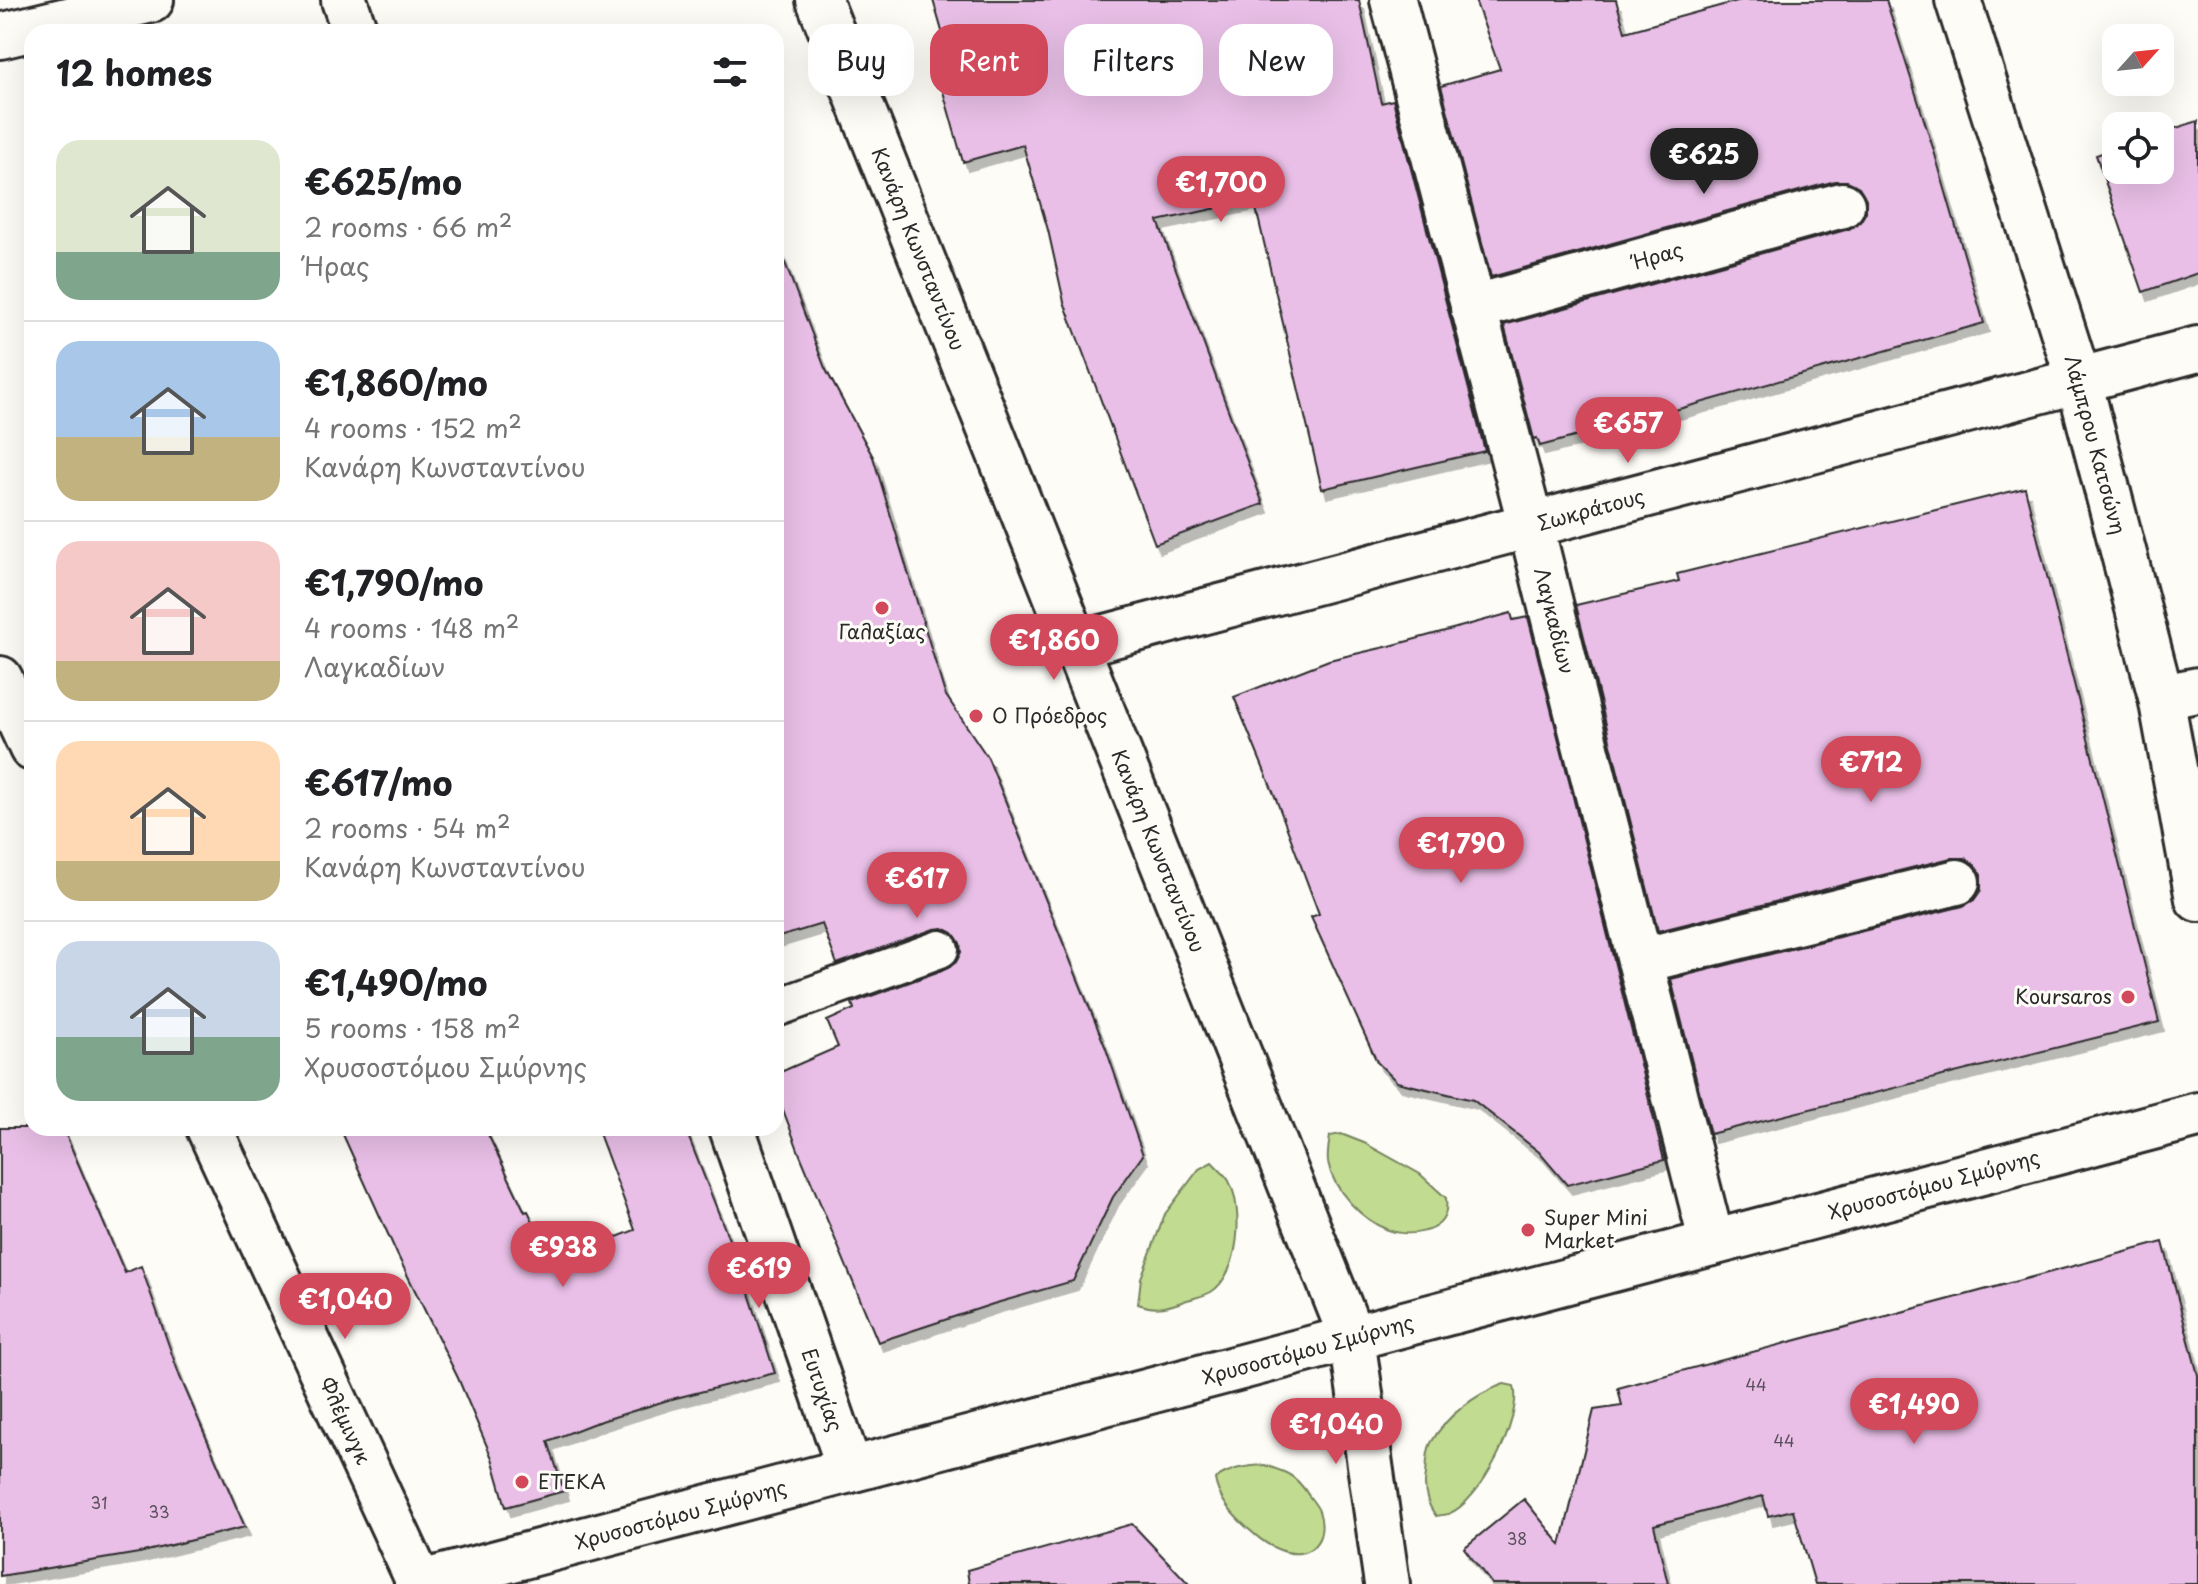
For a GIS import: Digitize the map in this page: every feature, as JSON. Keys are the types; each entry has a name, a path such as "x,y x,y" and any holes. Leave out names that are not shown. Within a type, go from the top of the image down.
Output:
{"street":[{"path":"50,24 151,0"},
{"path":"344,0 352,24"},
{"name":"Κανάρη Κωνσταντίνου","path":"819,0 1352,1338 1387,1584"},
{"name":"Λαγκαδίων","path":"1393,0 1531,526 1712,1243"},
{"name":"Λάμπρου Κατσώνη","path":"1958,0 2179,694 2198,899"},
{"path":"0,36 24,30"},
{"name":"Ήρας","path":"1473,308 1842,205"},
{"name":"Σωκράτους","path":"1076,645 2198,349"},
{"path":"0,679 24,731"},
{"path":"1640,961 1957,882"},
{"name":"Χρυσοστόμου Σμύρνης","path":"419,1584 2198,1115"},
{"name":"Φλέμινγκ","path":"213,1136 419,1584"},
{"name":"Ευτυχίας","path":"735,1136 850,1470"}],"lane":[{"path":"784,1005 940,949"}],"green space":[{"path":"1341,1134 1420,1174 1446,1198 1446,1210 1438,1224 1423,1232 1396,1232 1368,1219 1350,1203 1336,1183 1328,1162 1330,1136"},
{"path":"1212,1162 1229,1181 1237,1208 1236,1241 1228,1271 1221,1283 1205,1295 1162,1307 1138,1304 1141,1278 1165,1214 1199,1169"},
{"path":"1504,1384 1514,1386 1515,1400 1506,1438 1496,1458 1473,1494 1460,1507 1436,1516 1425,1491 1431,1443 1462,1407"},
{"path":"1265,1465 1294,1478 1318,1509 1321,1531 1319,1539 1308,1551 1290,1553 1270,1545 1239,1520 1222,1499 1215,1479 1238,1468"}],"building":[{"path":"933,0 1359,0 1381,103 1393,100 1485,451 1322,489 1254,200 1158,221 1263,504 1155,544 1064,302 1048,230 1023,145 963,162 944,96 1048,96 1048,24 940,24"},
{"path":"1475,0 1616,0 1625,32 1741,0 1886,0 1984,323 1540,446 1537,438 1534,439 1504,325 1849,229 1860,222 1866,212 1866,199 1859,187 1847,181 1835,181 1491,277 1441,86 1500,69"},
{"path":"2198,121 2198,273 2143,292 2106,184 2174,184 2174,129"},
{"path":"2102,153 2102,172 2096,155"},
{"path":"784,260 825,368 873,457 945,694 988,758 1105,1046 1143,1155 1113,1197 1073,1281 878,1342 784,1112 784,1071 838,1047 827,1021 854,1009 852,1003 948,968 956,962 961,952 960,943 953,933 943,928 934,929 837,964 822,924 784,936"},
{"path":"2025,488 2159,1022 1710,1134 1671,979 1963,906 1974,900 1981,890 1981,875 1974,864 1965,858 1951,858 1658,931 1576,605 1679,581 1677,574"},
{"path":"1511,613 1513,620 1528,617 1664,1160 1567,1185 1539,1152 1473,1100 1397,1082 1377,1062 1311,917 1319,914 1234,697 1329,660"},
{"path":"0,1128 24,1128 24,1136 66,1136 125,1273 141,1266 180,1377 245,1527 139,1553 0,1576"},
{"path":"344,1136 489,1136 553,1262 635,1230 600,1136 688,1136 743,1275 775,1373 668,1400 548,1441 564,1491 506,1507 492,1458 458,1378"},
{"path":"2163,1242 2198,1375 2198,1584 1815,1584 1793,1510 1768,1516 1763,1496 1654,1525 1668,1584 1492,1584 1464,1548 1524,1499 1561,1545 1594,1410 1622,1406 1618,1388"},
{"path":"1132,1524 1189,1584 969,1584 967,1570"}],"place":[{"name":"Γαλαξίας","path":"882,608"},
{"name":"Ο Πρόεδρος","path":"976,716"},
{"name":"Koursaros","path":"2128,997"},
{"name":"Super Mini Market","path":"1528,1230"},
{"name":"ΕΤΕΚΑ","path":"522,1482"}]}
